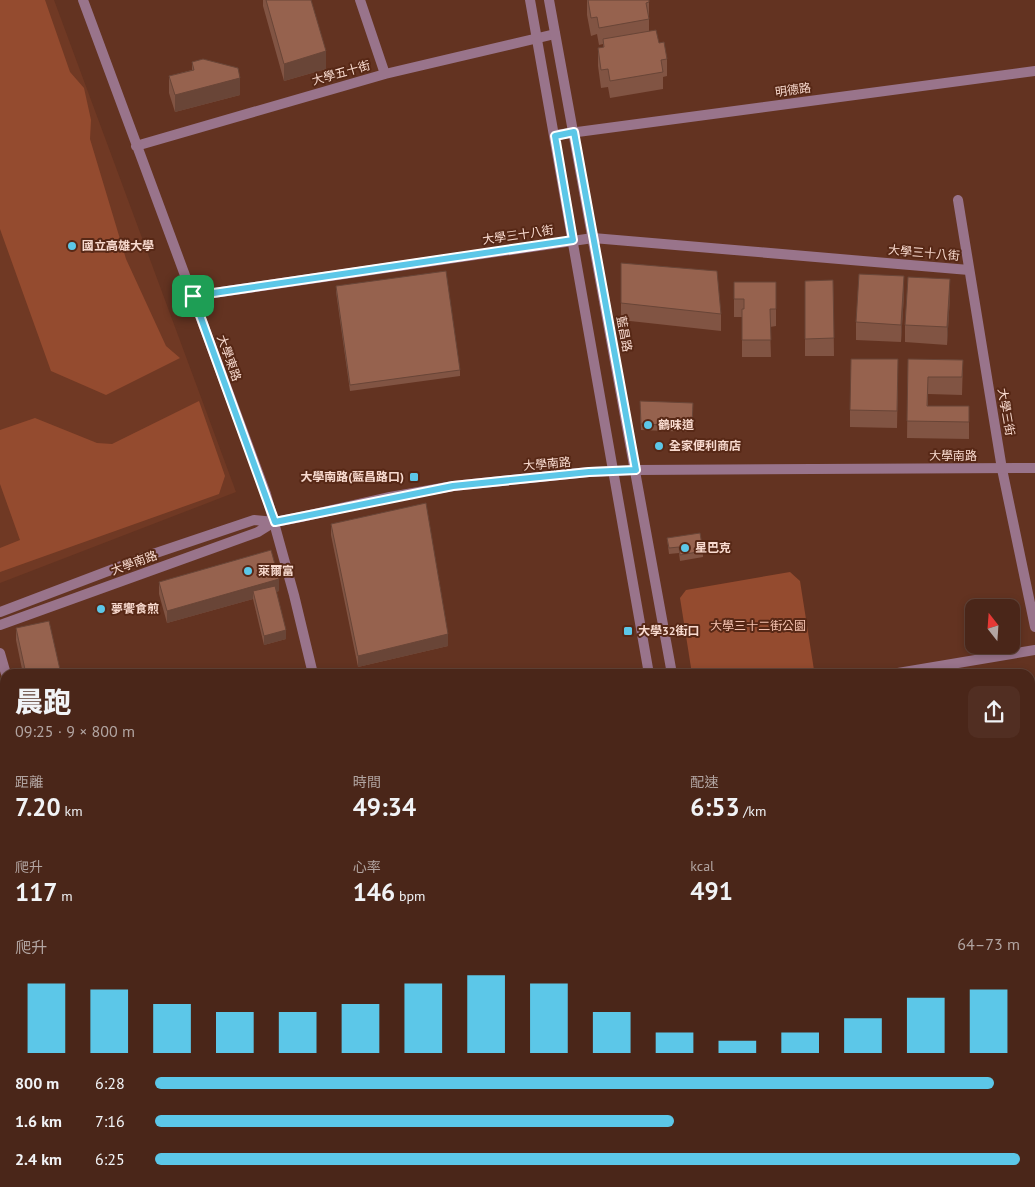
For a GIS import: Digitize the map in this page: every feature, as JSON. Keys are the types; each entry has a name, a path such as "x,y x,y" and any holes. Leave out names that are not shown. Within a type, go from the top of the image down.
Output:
{"street":[{"name":"大學東路","path":"84,0 275,522 312,669"},
{"path":"360,0 385,74"},
{"path":"530,0 648,669"},
{"name":"藍昌路","path":"549,0 671,669"},
{"name":"大學五十街","path":"136,146 385,74 555,34"},
{"name":"明德路","path":"555,136 1035,71"},
{"name":"大學三街","path":"958,200 1002,469 1035,627"},
{"name":"大學三十八街","path":"193,296 381,273 593,238 969,270"},
{"name":"大學南路","path":"0,625 254,533 275,522 453,486 636,470 1035,468"},
{"name":"大學南路","path":"0,612 153,554 254,520 275,522"},
{"path":"922,669 1035,650"},
{"path":"0,653 5,669"}],"shaded area":[{"name":"國立高雄大學","path":"0,0 54,0 236,492 0,583"}],"green space":[{"path":"0,0 45,0 70,72 84,88 91,120 90,139 126,259 166,346 180,358 106,395 51,371 0,229"},
{"path":"199,401 225,476 219,494 0,572 0,548 20,540 0,484 0,430 35,418 97,443 112,444"},
{"name":"大學三十二街公園","path":"790,572 800,581 814,669 691,669 680,598 686,590"}],"building":[{"path":"266,0 311,0 326,51 284,64"},
{"path":"588,0 649,0 646,3 649,19 599,28 597,17 591,18"},
{"path":"656,30 659,43 664,42 667,59 661,60 663,72 610,81 608,69 601,70 598,48 604,47 603,39"},
{"path":"203,59 238,68 240,78 175,95 169,76 194,70 192,62"},
{"path":"621,263 717,271 721,314 621,303"},
{"path":"446,271 460,370 350,385 336,286"},
{"path":"859,274 904,276 901,325 856,322"},
{"path":"908,277 950,279 947,327 905,325"},
{"path":"833,280 834,338 805,339 805,281"},
{"path":"734,282 776,282 776,309 770,309 771,340 742,340 742,309 744,309 744,299 734,299"},
{"path":"851,359 898,359 897,411 850,410"},
{"path":"908,359 963,360 962,377 928,377 927,406 969,406 969,422 907,421"},
{"path":"640,401 693,403 692,426 641,424"},
{"path":"426,503 448,634 358,656 331,524"},
{"name":"星巴克","path":"700,533 703,551 680,555 679,547 669,548 667,538"},
{"path":"271,550 279,579 167,611 159,582"},
{"path":"275,586 286,630 264,636 253,591"},
{"path":"49,621 60,669 25,669 16,628"}],"place":[{"name":"國立高雄大學","path":"72,246"},
{"name":"鶴味道","path":"648,425"},
{"name":"全家便利商店","path":"659,446"},
{"name":"大學南路(藍昌路口)","path":"414,477"},
{"name":"星巴克","path":"685,548"},
{"name":"萊爾富","path":"248,571"},
{"name":"夢饗食煎","path":"101,609"},
{"name":"大學32街口","path":"628,631"}],"route":[{"path":"574,132 636,470 589,472 453,486 390,497 275,522 260,476 193,296 573,240 555,136 574,132"}]}
